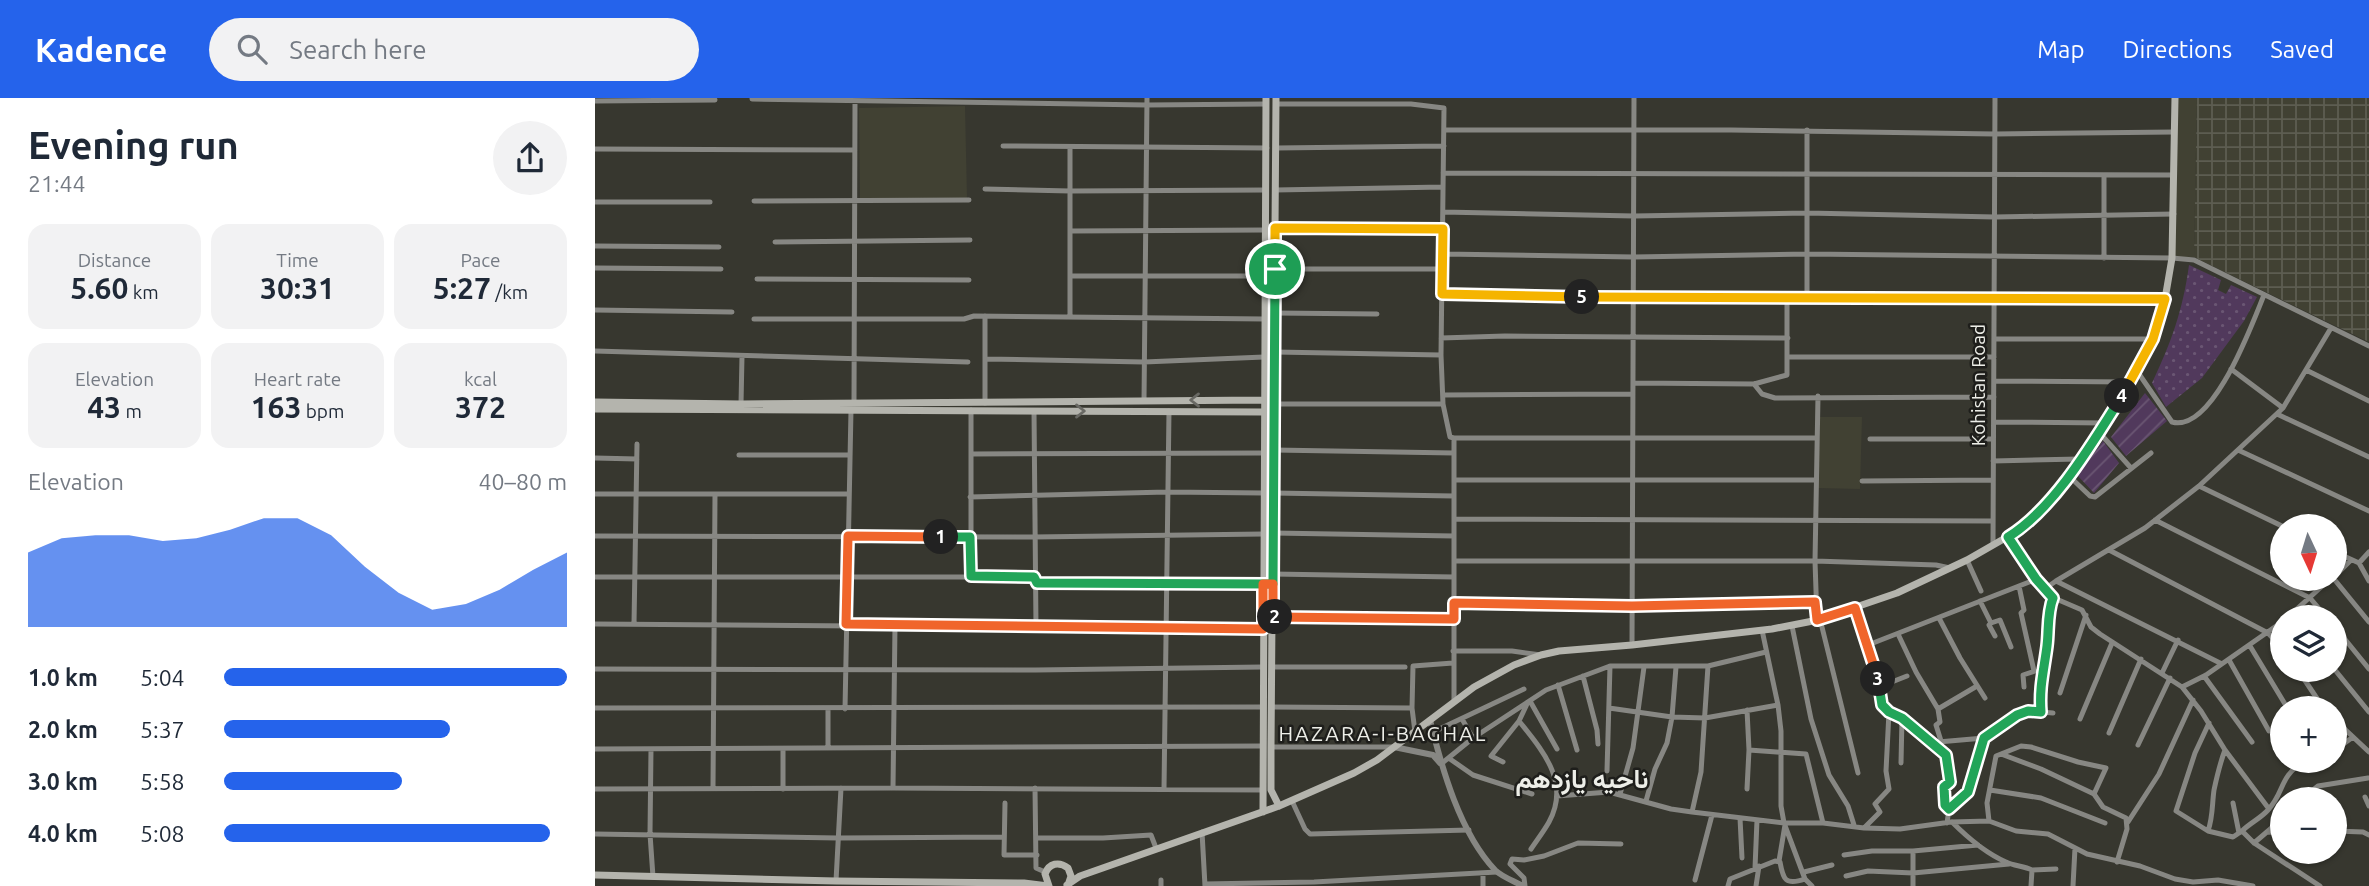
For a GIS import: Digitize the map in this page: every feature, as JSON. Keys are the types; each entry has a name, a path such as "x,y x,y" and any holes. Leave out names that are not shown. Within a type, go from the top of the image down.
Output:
{"main road":[{"path":"1066,886 1080,876 1107,865 1263,812 1354,773 1492,677 1541,655 1762,630 1819,620 1897,593 2008,537 2032,518 2068,475 2131,382 2153,339 2165,299 2172,258 2175,98"},
{"path":"1266,101 1262,707 1272,790 1279,806"},
{"path":"1263,812 1262,790 1272,707 1276,101"},
{"path":"1266,117 1276,117"},
{"path":"595,409 1263,400"},
{"path":"595,402 852,406"},
{"path":"898,406 971,410 1263,412"},
{"path":"1011,883 1045,873 1054,863 1064,864 1067,868 1071,876 1066,886"},
{"path":"1067,868 1079,870 1107,865"},
{"path":"595,875 747,882 957,885 1011,883 1049,886 1045,873"}],"street":[{"path":"1632,645 1634,98"},
{"name":"Kohistan Road","path":"1993,545 1996,98"},
{"path":"752,99 1266,101"},
{"path":"595,101 715,100"},
{"path":"845,709 849,455 855,320 855,101"},
{"path":"1276,101 1411,101 1444,108 1441,355 1443,404 1447,414 1448,436 1817,438"},
{"path":"1144,401 1147,102"},
{"path":"1444,130 1807,130 1995,134 2174,132"},
{"path":"1807,130 1807,297"},
{"path":"1003,146 1267,148"},
{"path":"1276,148 1444,146"},
{"path":"1070,148 1070,317"},
{"path":"595,149 855,150"},
{"path":"1443,173 1995,174 2104,177 2174,175"},
{"path":"2104,177 2104,258"},
{"path":"1275,190 1443,187"},
{"path":"985,189 1266,190"},
{"path":"754,201 969,200"},
{"path":"595,202 710,202"},
{"path":"1443,212 1634,216 1807,213 1995,217 2173,214"},
{"path":"1275,228 1443,229"},
{"path":"1071,231 1265,230"},
{"path":"775,242 969,240"},
{"path":"595,246 719,247"},
{"path":"1443,254 2172,258 2194,261 2369,346"},
{"path":"595,268 721,269"},
{"path":"1275,269 1443,269"},
{"path":"1070,276 1264,276"},
{"path":"757,279 969,280"},
{"path":"1442,294 1633,298 2165,299"},
{"path":"2137,371 2172,422 2189,420 2209,404 2231,369 2264,295"},
{"path":"1633,383 1754,384 1787,375 1787,298"},
{"path":"595,310 732,312"},
{"path":"1274,313 1377,314"},
{"path":"754,319 964,319 985,316 1265,319"},
{"path":"985,316 985,403"},
{"path":"2046,588 2155,520 2199,486 2283,408 2331,328"},
{"path":"1441,338 1788,338"},
{"path":"1994,339 2153,339"},
{"path":"595,351 968,362"},
{"path":"1275,352 1441,355"},
{"path":"741,404 742,356"},
{"path":"985,359 1145,362 1264,357"},
{"path":"1788,357 1994,357"},
{"path":"2231,369 2283,408"},
{"path":"2306,370 2369,401"},
{"path":"1994,381 2131,382"},
{"path":"1754,384 1768,397 1994,397"},
{"path":"1443,395 1633,394"},
{"path":"1818,396 1815,602 1858,773"},
{"path":"1274,404 1443,404"},
{"path":"971,410 971,576"},
{"path":"1034,411 1033,537 1036,627"},
{"path":"1164,789 1169,411"},
{"path":"2277,414 2369,457"},
{"path":"1994,422 2105,423"},
{"path":"2098,431 2131,468"},
{"path":"1454,438 1454,701"},
{"path":"1870,439 1993,439"},
{"path":"634,624 637,444"},
{"path":"1273,450 1454,453"},
{"path":"2238,450 2369,512"},
{"path":"971,454 1263,453"},
{"path":"2068,475 2090,496 2095,497 2151,453"},
{"path":"739,455 849,455"},
{"path":"595,458 637,459"},
{"path":"1993,461 2079,459"},
{"path":"1454,481 1815,480"},
{"path":"1863,481 1993,480"},
{"path":"2199,486 2270,520"},
{"path":"970,497 1167,492 1263,493"},
{"path":"1273,493 1454,496"},
{"path":"595,494 849,495"},
{"path":"713,788 715,495"},
{"path":"1454,519 1993,521"},
{"path":"2155,520 2310,598 2316,605"},
{"path":"1273,533 1454,536"},
{"path":"595,536 1033,537 1263,534"},
{"path":"2008,537 2036,579 2053,598 2082,610 2091,627 2182,687 2269,809"},
{"path":"2109,550 2268,633 2204,676 2182,687"},
{"path":"2359,563 2369,552"},
{"path":"2347,558 2359,563 2369,581"},
{"path":"1967,559 1981,591"},
{"path":"2347,564 2351,560"},
{"path":"1454,561 1815,561 1936,565 1950,568"},
{"path":"1273,574 1454,577"},
{"path":"595,577 971,576 1035,580 1273,584"},
{"path":"1868,645 2036,579"},
{"path":"2056,581 2223,664"},
{"path":"2019,586 2024,610 2021,613 2034,671"},
{"path":"2303,605 2317,592"},
{"path":"2344,592 2369,622"},
{"path":"2041,712 2039,696 2053,598"},
{"path":"1980,601 1995,636"},
{"path":"1454,603 1632,606 1815,602"},
{"path":"1855,608 1868,645 1882,705 1902,718 1937,750 1944,752 1950,782 1944,787 1949,822 1978,845 2009,864 2032,870 2056,869"},
{"path":"2060,693 2086,615"},
{"path":"1273,617 1454,619"},
{"path":"1939,618 1985,698"},
{"path":"1991,623 2000,621 2011,647"},
{"path":"595,624 1263,629"},
{"path":"893,788 895,625"},
{"path":"1792,626 1811,719 1829,775 1848,806 1854,825"},
{"path":"1762,630 1778,705 1784,824 1805,879 1812,886"},
{"path":"1898,634 1938,709 1940,722 1936,725 1941,741"},
{"path":"2162,673 2178,640"},
{"path":"2347,642 2369,669"},
{"path":"2080,719 2112,643"},
{"path":"2249,646 2280,696"},
{"path":"1453,651 1511,651 1541,655"},
{"path":"1441,764 1513,710 1558,685 1610,666 1708,666 1766,652"},
{"path":"2109,733 2141,659"},
{"path":"2229,660 2269,731"},
{"path":"1415,732 1412,708 1413,666 1453,663"},
{"path":"1607,771 1610,666"},
{"path":"1692,812 1701,772 1708,666"},
{"path":"595,669 1036,670 1262,667"},
{"path":"1272,667 1405,667"},
{"path":"1620,794 1633,748 1644,667"},
{"path":"1646,801 1655,769 1668,743 1675,667"},
{"path":"2024,687 2023,675 2042,671"},
{"path":"1583,676 1598,744"},
{"path":"1879,687 1907,676"},
{"path":"2204,676 2252,742"},
{"path":"2138,745 2170,678"},
{"path":"2345,682 2369,712"},
{"path":"1558,685 1577,750"},
{"path":"1938,709 1977,686"},
{"path":"1433,732 1524,689"},
{"path":"1506,698 1513,710"},
{"path":"2117,862 2128,822 2159,774 2193,700"},
{"path":"1503,762 1492,756 1519,721 1528,702"},
{"path":"1528,702 1557,749"},
{"path":"1609,708 1672,717 1705,718 1778,705"},
{"path":"595,708 1262,707"},
{"path":"1272,707 1412,708"},
{"path":"828,708 828,748"},
{"path":"1747,710 1747,789"},
{"path":"1932,744 1984,738 2017,715 2028,711 2053,713"},
{"path":"1864,828 1880,813 1875,804 1889,789 1886,779 1889,712"},
{"path":"1901,763 1902,718"},
{"path":"1462,719 1473,738"},
{"path":"1430,720 1441,764 1469,830 1481,852 1497,872 1524,886 1524,877 1510,864 1512,859 1524,860 1544,856 1578,843 1622,844"},
{"path":"1519,721 1548,758 1555,772 1557,796 1549,823 1531,849"},
{"path":"2209,723 2195,753 2176,810 2208,831 2231,837 2241,832 2269,809 2289,773"},
{"path":"2347,731 2369,752"},
{"path":"2347,741 2353,737"},
{"path":"1935,805 1947,807 1968,792 1984,738"},
{"path":"1989,821 1986,811 1996,756 2021,746 2078,762 2104,766 2106,770 2094,794"},
{"path":"595,749 1394,747 1433,755 1441,764"},
{"path":"651,749 650,834 653,877"},
{"path":"783,749 783,789"},
{"path":"1749,750 1806,754 1823,823"},
{"path":"2208,831 2214,791 2225,750"},
{"path":"2000,754 2041,769 2094,794 2103,807 2126,818 2128,822"},
{"path":"1450,759 1473,775 1532,794"},
{"path":"2317,787 2368,778"},
{"path":"839,883 841,788"},
{"path":"595,789 1262,790"},
{"path":"1035,789 1036,868 1045,873"},
{"path":"1990,790 2041,798 2105,823"},
{"path":"1557,796 1598,792 1620,794 1671,809 1784,824 1823,823 1900,829 1949,822 1989,821 2016,831 2048,834 2087,854 2140,866 2174,883 2218,880 2253,886"},
{"path":"2365,797 2369,806"},
{"path":"1292,801 1310,834 1469,830"},
{"path":"1005,803 1004,855 1037,855"},
{"path":"2233,803 2241,832 2320,886"},
{"path":"1695,880 1712,815"},
{"path":"1740,818 1742,858"},
{"path":"1756,886 1757,820"},
{"path":"1784,824 1779,861 1786,882 1800,882 1805,879"},
{"path":"2347,831 2367,831"},
{"path":"1202,832 1205,885 1497,872"},
{"path":"2254,843 2268,832"},
{"path":"595,834 838,838 1004,837"},
{"path":"1037,838 1151,835 1156,848"},
{"path":"1844,855 1872,851 1913,852 1978,845"},
{"path":"2073,886 2075,848"},
{"path":"1913,852 1913,886"},
{"path":"1728,886 1730,879 1779,861"},
{"path":"1846,876 1868,871 1913,873 2009,864"},
{"path":"1804,872 1832,865"},
{"path":"2031,886 2032,870"},
{"path":"1483,873 1483,886"}],"shaded area":[{"path":"2175,98 2197,98 2194,257 2172,258"},
{"path":"2197,98 2369,98 2369,342 2194,257"},
{"path":"965,106 967,198 860,200 859,108"},
{"path":"2189,265 2221,280 2218,290 2226,294 2231,285 2257,297 2244,321 2202,378 2166,407 2152,383 2175,326"},
{"path":"2145,393 2167,421 2126,456 2111,437"},
{"path":"1820,417 1862,417 1860,489 1818,488"},
{"path":"2103,441 2119,463 2094,493 2077,475"}],"district":[{"name":"HAZARA-I-BAGHAL","path":"1383,733"},
{"name":"ناحیه یازدهم","path":"1582,778"}],"route":[{"path":"1275,269 1273,584 1037,583 1034,577 971,576 970,537 848,536 846,624 1263,629 1263,584 1273,584 1273,617 1454,619 1454,603 1632,606 1815,602 1817,620 1855,608 1868,645 1882,705 1924,735 1937,750 1946,755 1950,782 1944,786 1945,806 1949,809 1968,792 1984,738 2017,715 2028,711 2041,712 2039,696 2053,598 2036,579 2008,537 2032,518 2046,502 2105,423 2144,359 2165,299 1633,298 1442,294 1443,229 1275,228 1275,269"}]}
